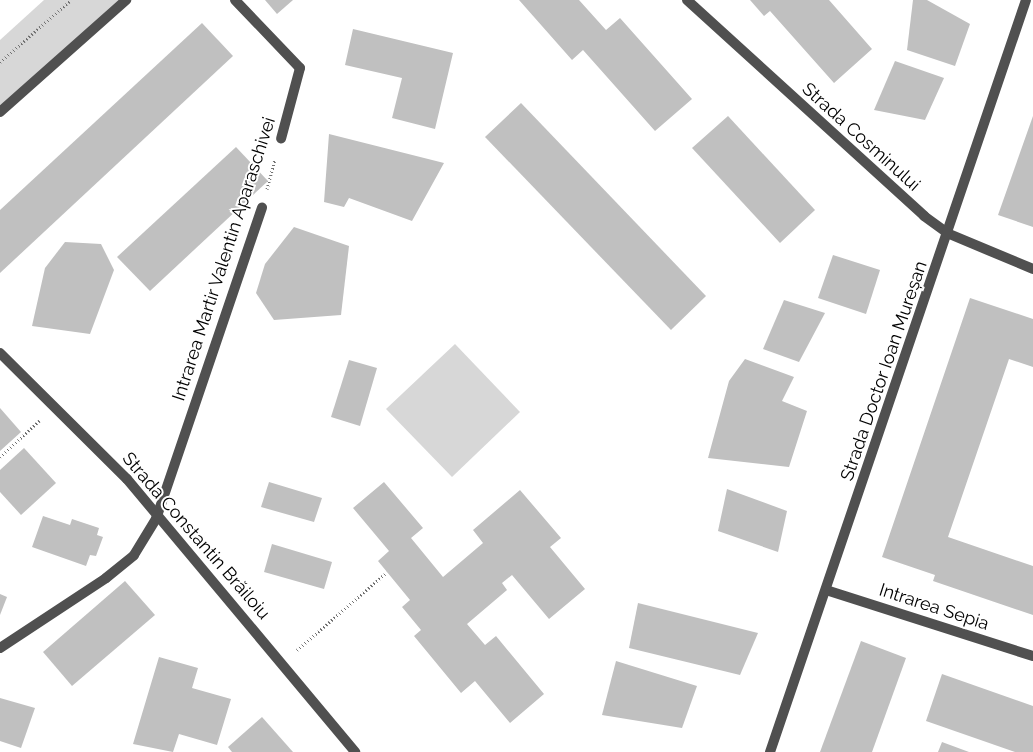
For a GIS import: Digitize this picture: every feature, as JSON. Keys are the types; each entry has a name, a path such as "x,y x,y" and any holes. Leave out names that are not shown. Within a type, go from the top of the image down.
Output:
{"street":[{"path":"0,112 126,0"},
{"name":"Intrarea Martir Valentin Aparaschivei","path":"235,0 300,68 281,139"},
{"name":"Strada Cosminului","path":"687,0 947,233 1033,270"},
{"name":"Strada Doctor Ioan Mureșan","path":"770,752 1026,0"},
{"name":"Intrarea Martir Valentin Aparaschivei","path":"0,648 106,578 134,555 156,519 262,208"},
{"name":"Strada Constantin Brăiloiu","path":"0,354 55,406 127,479 156,519 284,662 355,752"},
{"name":"Intrarea Sepia","path":"826,590 1033,656"}],"path":[{"path":"0,62 71,0"},
{"name":"Intrarea Martir Valentin Aparaschivei","path":"262,208 281,139"},
{"path":"0,457 55,406"},
{"path":"284,662 387,572"}],"shaded area":[{"path":"44,0 126,0 0,112 0,40"},
{"path":"455,344 520,412 452,477 386,409"}],"building":[{"path":"265,0 293,0 277,14"},
{"path":"519,0 579,0 606,30 620,18 692,99 655,131 583,50 572,60"},
{"path":"750,0 829,0 872,49 834,83 770,11 764,16"},
{"path":"913,0 927,0 970,24 955,66 907,50"},
{"path":"202,23 233,56 0,273 0,210"},
{"path":"353,29 453,53 435,129 392,118 402,78 345,65"},
{"path":"895,61 944,78 925,120 874,110"},
{"path":"521,103 706,296 671,330 485,137"},
{"path":"728,116 815,210 780,243 692,148"},
{"path":"1033,116 1033,227 998,215"},
{"path":"329,134 444,163 412,221 349,198 344,207 324,202"},
{"path":"236,147 268,181 150,291 117,257"},
{"path":"294,227 349,246 341,315 274,320 256,293 265,264"},
{"path":"65,242 101,244 114,270 90,334 32,326 45,268"},
{"path":"833,255 880,270 866,314 818,298"},
{"path":"970,298 1033,319 1033,367 1009,359 948,537 1033,566 1033,615 933,581 935,575 882,557"},
{"path":"784,300 825,313 799,362 763,349"},
{"path":"745,359 794,377 782,401 807,411 789,467 708,458 729,381"},
{"path":"349,360 377,368 360,426 331,417"},
{"path":"0,408 21,432 0,451"},
{"path":"24,448 56,483 21,515 0,492 0,470"},
{"path":"269,482 322,498 314,522 261,507"},
{"path":"384,482 423,528 411,538 443,577 483,543 473,530 520,490 561,538 550,547 585,589 549,619 512,575 502,583 507,590 467,624 485,645 496,636 544,694 510,723 475,681 461,693 414,636 421,630 402,607 410,600 378,561 389,551 353,508"},
{"path":"727,489 787,511 778,552 718,531"},
{"path":"43,516 70,525 72,519 99,528 97,535 103,537 96,556 90,555 86,566 32,547"},
{"path":"272,544 332,562 324,589 264,572"},
{"path":"125,581 155,615 72,686 43,652"},
{"path":"0,594 7,597 0,615"},
{"path":"638,603 758,633 740,675 629,648"},
{"path":"861,641 906,658 872,752 820,752"},
{"path":"159,657 198,668 192,688 231,699 217,745 179,734 173,752 133,744"},
{"path":"616,661 697,686 682,728 602,715"},
{"path":"942,674 1033,706 1033,752 1015,752 926,721"},
{"path":"0,698 35,708 21,748 0,741"},
{"path":"262,717 293,752 232,752 228,747"},
{"path":"942,742 969,752 938,752"}]}
